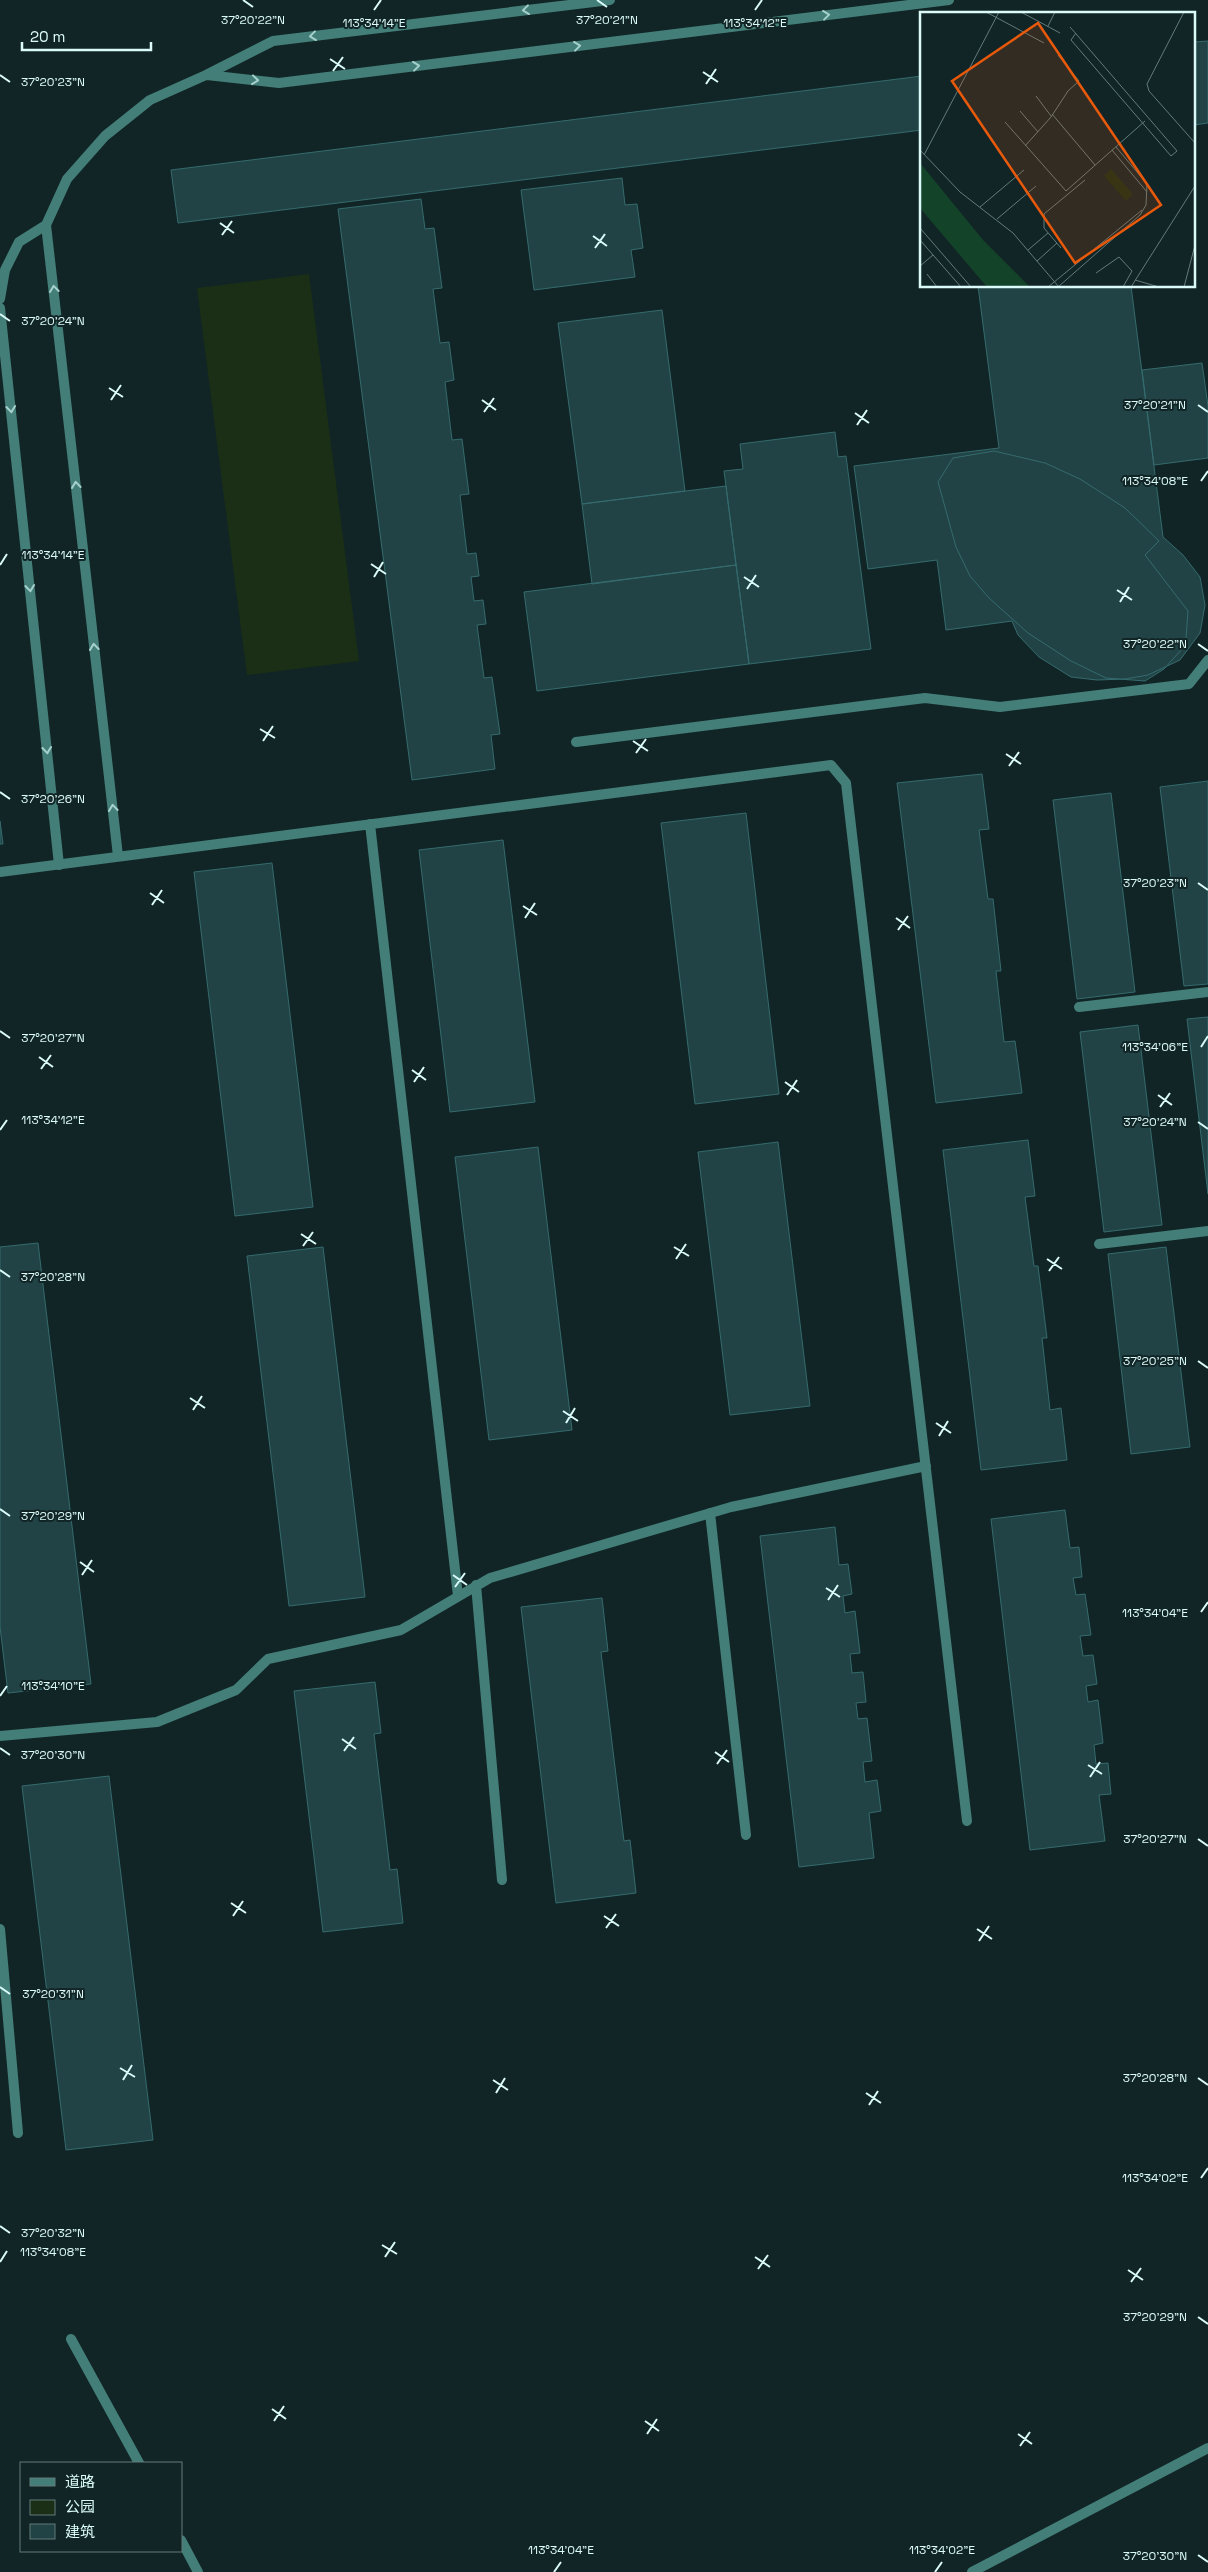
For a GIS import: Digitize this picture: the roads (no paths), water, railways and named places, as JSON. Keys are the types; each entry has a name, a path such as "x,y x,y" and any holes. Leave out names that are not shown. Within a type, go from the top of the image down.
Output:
{"street":[{"path":"118,856 46,225 67,179 105,136 150,100 206,75 273,41 610,0"},
{"path":"206,75 278,83 949,0"},
{"path":"0,299 5,270 19,242 46,225"},
{"path":"0,308 59,865"},
{"path":"576,742 925,698 1000,707 1189,684 1208,660"},
{"path":"0,872 831,765 846,783 967,1821"},
{"path":"370,824 458,1596"},
{"path":"1079,1007 1208,992"},
{"path":"1099,1244 1208,1231"},
{"path":"0,1736 157,1722 236,1690 268,1660 401,1630 490,1578 710,1513 926,1466"},
{"path":"710,1513 746,1835"},
{"path":"476,1585 502,1880"},
{"path":"0,1929 18,2133"},
{"path":"71,2339 138,2462"},
{"path":"972,2572 1208,2448"},
{"path":"182,2542 198,2572"}]}
